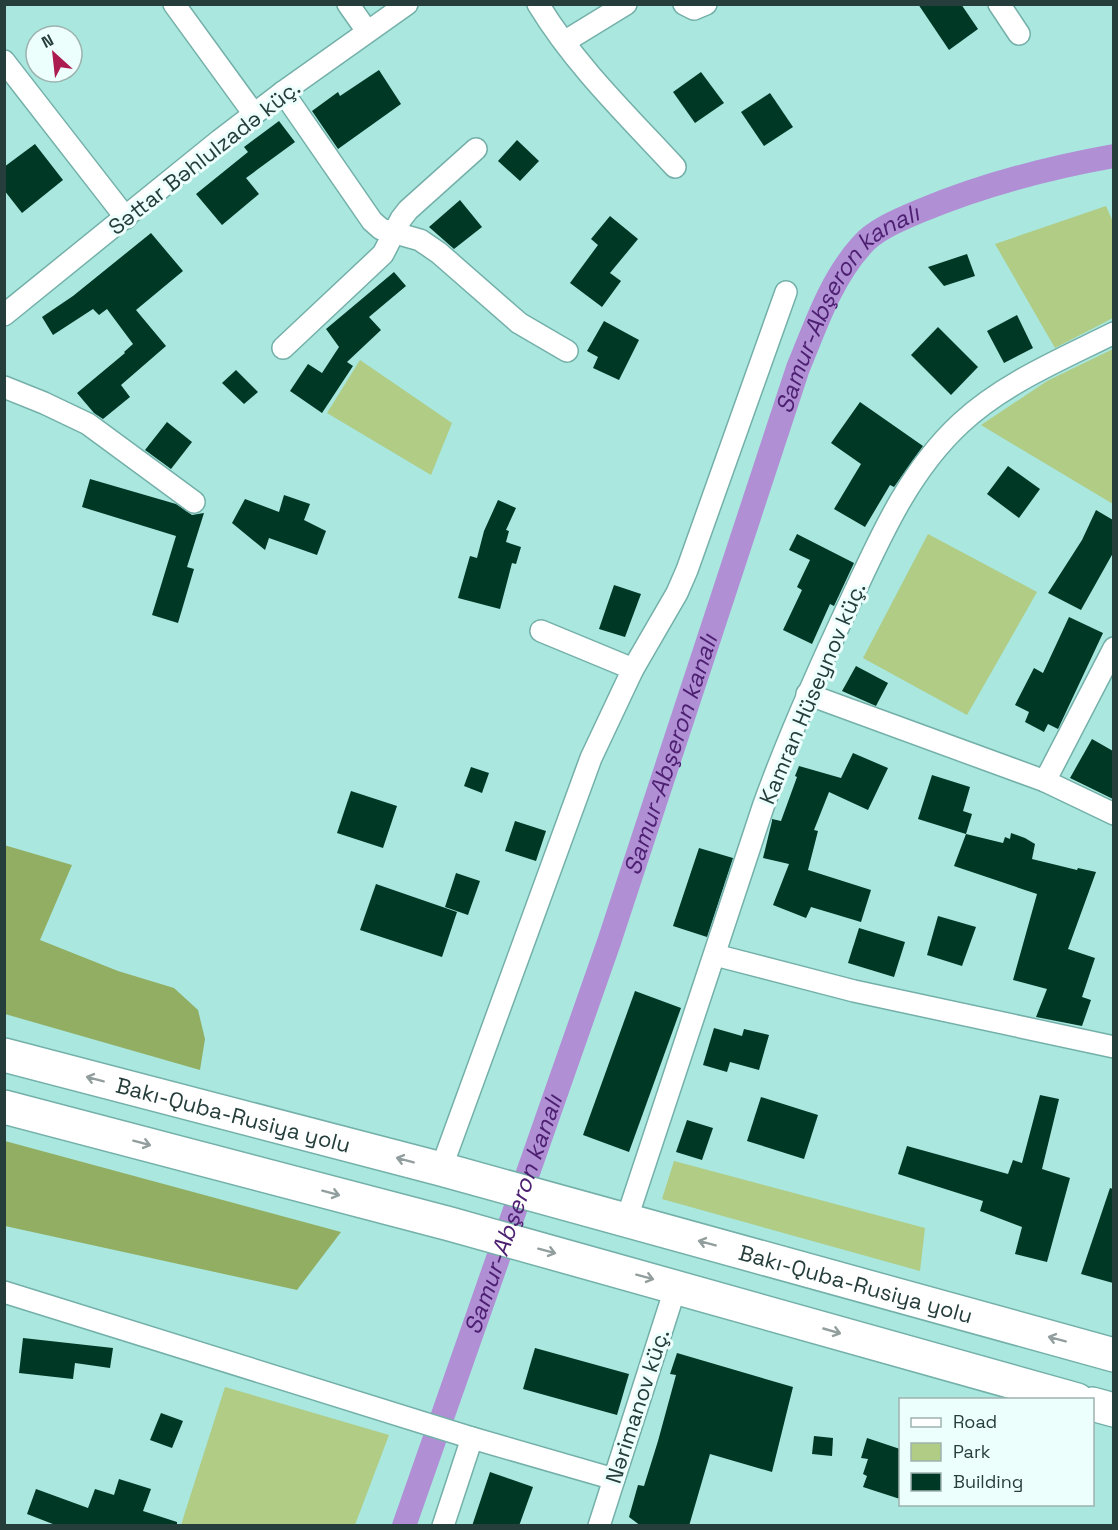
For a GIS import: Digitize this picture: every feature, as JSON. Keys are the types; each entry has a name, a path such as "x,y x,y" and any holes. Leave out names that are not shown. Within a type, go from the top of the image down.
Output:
{"highway":[{"name":"Bakı-Quba-Rusiya yolu","path":"4,1055 451,1172 1113,1355"},
{"path":"4,1107 450,1224 1070,1398"},
{"path":"1094,1405 1113,1410"}],"street":[{"path":"174,4 254,114"},
{"path":"348,4 367,32"},
{"name":"Səttar Bəhlulzadə küç.","path":"4,315 254,114 407,4"},
{"path":"538,4 564,42 596,82 675,167"},
{"path":"564,42 626,4"},
{"path":"684,4 694,9 706,4"},
{"path":"999,4 1019,34"},
{"path":"4,61 126,218"},
{"path":"283,92 381,230 420,240 439,252 519,323 567,351"},
{"path":"283,348 384,254 401,219 408,210 476,150"},
{"path":"451,1172 591,758 633,669 677,593 687,570 786,291"},
{"name":"Kamran Hüseynov küç.","path":"612,1217 715,955 767,796 807,694 888,521 916,475 935,450 962,422 998,395 1113,333"},
{"path":"4,387 88,424 194,502"},
{"path":"541,631 633,669"},
{"path":"1045,781 1106,679 1113,648"},
{"path":"807,694 1045,781 1113,814"},
{"path":"715,955 854,991 1113,1047"},
{"name":"Nərimanov küç.","path":"599,1526 676,1286"},
{"path":"4,1292 469,1437 614,1479"},
{"path":"443,1526 469,1437"}],"green space":[{"path":"1106,206 1113,222 1113,318 1055,348 995,244"},
{"path":"1113,349 1113,504 981,425 1047,381"},
{"path":"360,360 452,423 431,475 327,413"},
{"path":"928,534 1037,592 967,715 863,658"},
{"path":"4,845 72,865 40,940 118,971 174,988 198,1010 205,1039 200,1070 5,1014"},
{"path":"5,1141 341,1232 297,1290 5,1226"},
{"path":"674,1161 925,1228 920,1271 662,1199"},
{"path":"225,1387 389,1435 355,1525 181,1525"}],"building":[{"path":"918,4 961,4 978,29 949,50"},
{"path":"379,70 401,104 338,149 312,111 338,92 340,96"},
{"path":"701,72 724,103 695,123 673,92"},
{"path":"770,93 793,127 764,146 741,112"},
{"path":"279,121 295,142 246,178 259,194 222,225 196,194 248,152 244,147"},
{"path":"517,140 539,161 520,181 498,161"},
{"path":"35,144 63,180 22,213 4,190 4,167"},
{"path":"460,200 482,227 454,249 429,227"},
{"path":"610,216 638,239 610,273 621,281 602,307 570,283 598,245 591,239"},
{"path":"151,233 183,271 136,310 166,346 121,385 130,397 103,419 94,413 77,393 133,344 107,309 99,315 93,309 53,335 42,317 73,296"},
{"path":"967,254 975,276 944,286 928,267"},
{"path":"394,272 406,286 369,317 381,330 347,362 353,366 322,413 290,391 308,364 322,373 339,347 326,329"},
{"path":"1017,315 1033,348 1004,363 987,331"},
{"path":"604,321 639,340 619,380 593,368 598,357 587,351"},
{"path":"938,327 978,367 951,395 911,355"},
{"path":"236,370 258,392 244,404 222,383"},
{"path":"860,402 923,446 894,487 890,485 865,527 834,509 861,464 831,443"},
{"path":"167,422 192,442 171,469 145,450"},
{"path":"1008,466 1040,489 1019,518 987,494"},
{"path":"90,479 176,504 192,515 204,513 187,567 194,569 178,623 152,615 176,536 82,507"},
{"path":"284,495 310,504 304,520 326,531 317,555 269,538 265,550 232,523 245,499 279,512"},
{"path":"498,500 516,508 506,530 509,531 506,542 521,547 516,564 512,563 500,609 458,598 470,556 477,558 484,531"},
{"path":"1096,510 1113,520 1113,553 1081,610 1048,593 1082,540"},
{"path":"797,534 854,563 834,606 830,604 812,644 783,630 802,590 797,587 810,560 789,550"},
{"path":"614,585 641,594 625,637 599,629"},
{"path":"1069,617 1103,633 1058,729 1048,724 1044,732 1025,722 1029,712 1015,705 1034,668 1043,673"},
{"path":"856,666 888,683 876,706 842,691"},
{"path":"1092,739 1113,751 1113,799 1070,778"},
{"path":"853,753 888,768 868,810 829,792 814,830 818,831 808,870 871,890 861,922 811,907 806,918 773,905 789,864 763,858 772,819 781,821 799,766 841,778"},
{"path":"471,767 489,773 482,793 464,786"},
{"path":"932,775 970,787 963,811 972,814 966,834 918,819"},
{"path":"351,791 397,806 383,848 337,833"},
{"path":"515,821 546,831 536,861 505,851"},
{"path":"1011,833 1035,844 1032,859 1077,870 1078,868 1096,872 1068,949 1095,958 1082,997 1091,1000 1082,1026 1036,1017 1047,989 1013,980 1037,894 954,866 966,834 1003,843 1005,837 1010,839"},
{"path":"699,848 733,858 707,937 673,926"},
{"path":"456,873 480,881 468,915 445,907"},
{"path":"376,884 457,912 442,957 360,930"},
{"path":"938,916 976,927 962,966 927,955"},
{"path":"859,928 905,942 894,977 848,963"},
{"path":"635,991 681,1008 629,1152 583,1135"},
{"path":"714,1028 742,1036 744,1029 769,1035 759,1070 730,1062 727,1072 703,1065"},
{"path":"1040,1095 1059,1099 1042,1169 1070,1178 1047,1262 1015,1254 1022,1227 980,1211 983,1201 898,1174 907,1146 1008,1174 1013,1160 1022,1163"},
{"path":"761,1097 818,1115 804,1159 747,1141"},
{"path":"687,1120 713,1128 702,1160 676,1152"},
{"path":"1110,1188 1113,1189 1113,1283 1081,1274"},
{"path":"23,1338 113,1348 110,1368 75,1363 73,1379 19,1373"},
{"path":"535,1348 629,1374 617,1415 523,1389"},
{"path":"677,1353 793,1387 772,1472 710,1454 689,1526 641,1526 629,1517 638,1485 644,1486 658,1441 676,1375 670,1374"},
{"path":"161,1413 183,1421 172,1448 150,1440"},
{"path":"814,1436 833,1438 832,1456 812,1454"},
{"path":"867,1438 899,1449 899,1499 863,1487 867,1476 863,1474 868,1459 861,1458"},
{"path":"490,1472 533,1487 519,1526 472,1526"},
{"path":"119,1479 151,1489 143,1511 177,1522 177,1526 58,1526 27,1514 36,1489 88,1508 95,1489 114,1495"}],"waterway":[{"name":"Samur-Abşeron kanalı","path":"404,1526 609,942 798,368 832,289 866,240 896,221 991,185 1114,156"}]}
